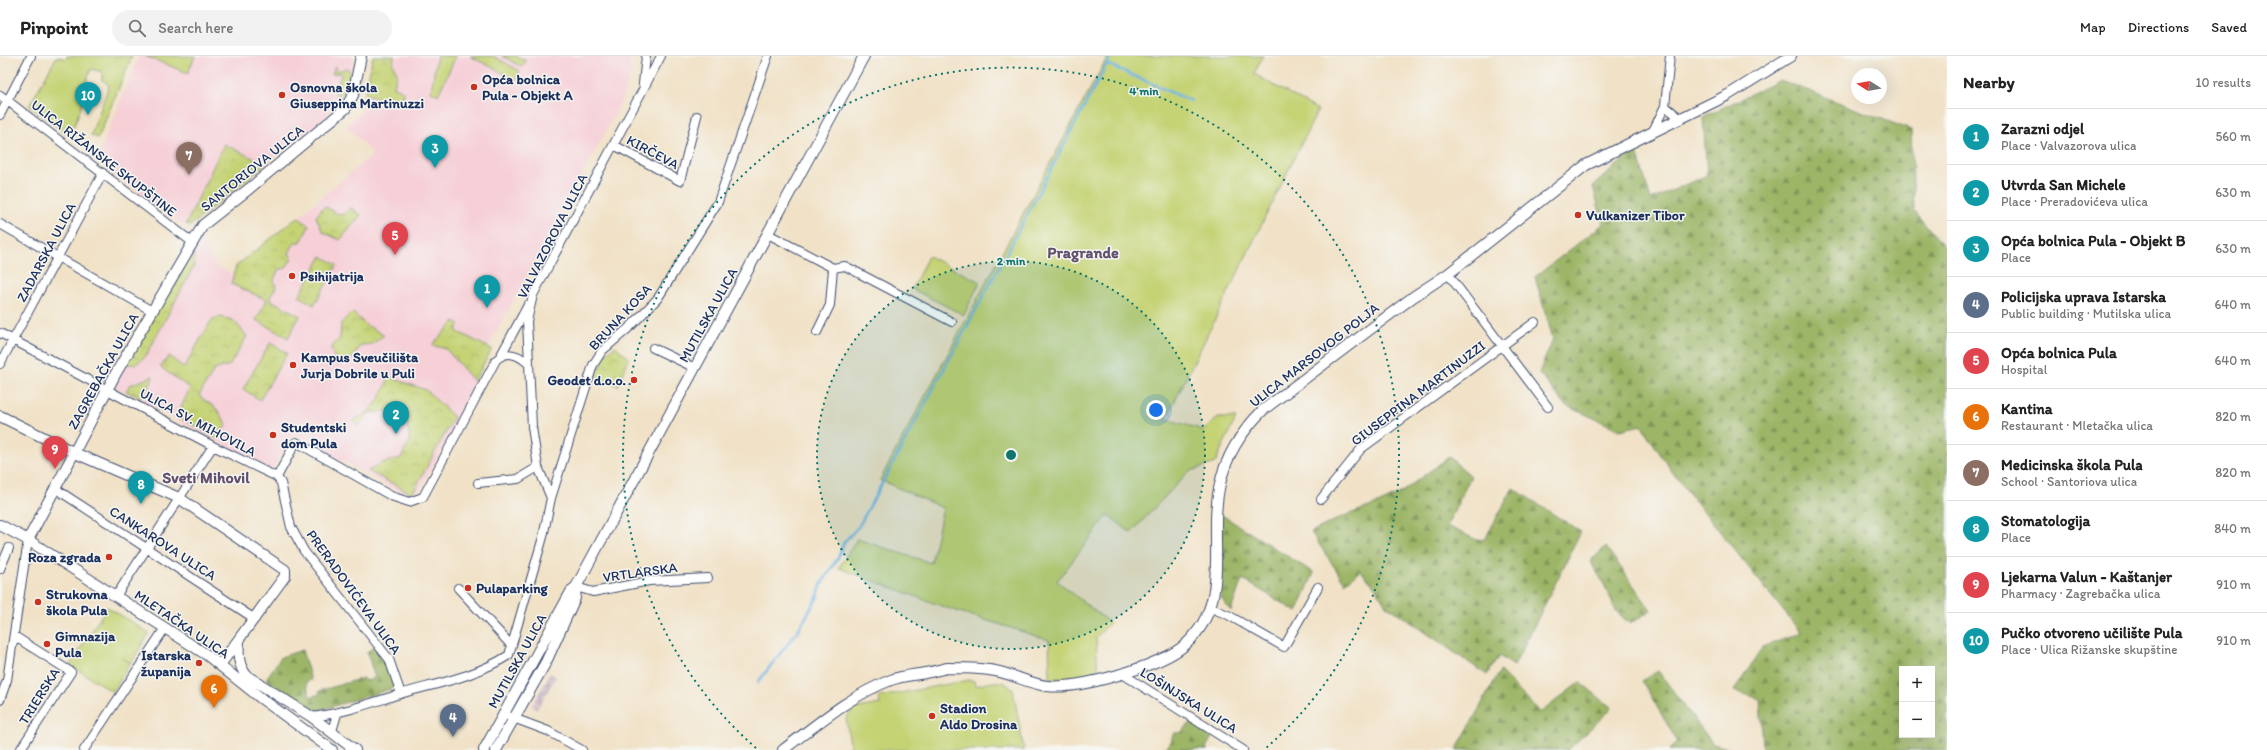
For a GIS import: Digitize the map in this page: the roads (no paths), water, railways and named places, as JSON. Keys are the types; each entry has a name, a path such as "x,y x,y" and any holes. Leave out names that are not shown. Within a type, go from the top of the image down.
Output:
{"main road":[{"name":"SANTORIOVA ULICA","path":"192,242 203,224 250,188 345,109 353,95 361,56"},
{"name":"MUTILSKA ULICA","path":"484,750 572,590 576,587 864,56"},
{"name":"ULICA MARSOVOG POLJA","path":"783,750 851,700 891,680 948,668 998,671 1047,686 1075,686 1147,664 1182,647 1201,627 1211,608 1215,580 1216,515 1220,484 1229,457 1242,433 1263,410 1412,297 1448,274 1586,165 1681,119 1753,81 1791,56"},
{"name":"ZAGREBAČKA ULICA","path":"28,540 108,389 192,242"},
{"path":"0,416 75,453 179,498 286,572 285,576 255,619 220,665"},
{"name":"MLETAČKA ULICA","path":"0,525 28,540 220,665 332,750"},
{"name":"MUTILSKA ULICA","path":"496,750 552,650 575,598 576,587"},
{"name":"MLETAČKA ULICA","path":"239,641 238,658 241,667 247,676 312,717 355,750"}],"street":[{"path":"0,115 31,56"},
{"path":"640,95 646,56"},
{"name":"VALVAZOROVA ULICA","path":"551,498 538,467 532,427 527,321 533,295 661,56"},
{"name":"BRUNA KOSA","path":"401,694 458,679 489,667 509,655 543,537 551,498 593,365 602,351 631,326 658,298 718,202 768,56"},
{"path":"1652,133 1665,106 1670,56"},
{"name":"ULICA RIŽANSKE SKUPŠTINE","path":"0,95 192,242"},
{"path":"1665,106 1681,119"},
{"name":"KIRČEVA","path":"614,145 680,181 697,116"},
{"name":"ZADARSKA ULICA","path":"0,364 103,173"},
{"path":"0,224 59,256 152,311"},
{"path":"768,234 833,268 845,266 952,322"},
{"path":"817,332 830,306 833,268"},
{"name":"GIUSEPPINA MARTINUZZI","path":"1448,274 1548,407"},
{"path":"277,477 296,442 391,496 409,502 423,497 496,360 501,355 533,295"},
{"name":"GIUSEPPINA MARTINUZZI","path":"1321,499 1361,449 1535,322"},
{"name":"ULICA SV. MIHOVILA","path":"0,333 213,446 277,477"},
{"path":"653,348 695,368"},
{"path":"501,355 512,353 529,364"},
{"path":"116,596 213,446"},
{"path":"478,483 518,479 538,467"},
{"name":"PRERADOVIĆEVA ULICA","path":"277,477 281,483 291,527 304,551 389,659 401,694"},
{"name":"CANKAROVA ULICA","path":"56,489 255,619"},
{"name":"ZAGREBAČKA ULICA","path":"0,700 7,680 28,540"},
{"path":"0,569 9,548"},
{"name":"VRTLARSKA","path":"576,587 593,592 649,581 708,578"},
{"path":"1211,608 1228,615 1284,647 1318,587"},
{"path":"458,588 511,645"},
{"path":"84,750 165,628"},
{"name":"TRIERSKA","path":"14,636 71,672 20,750"},
{"name":"LOŠINJSKA ULICA","path":"1121,673 1243,750"},
{"path":"312,717 337,714 401,694"},
{"path":"332,731 337,714"},
{"path":"504,714 548,731 582,750"}],"waterway":[{"path":"758,682 797,632 817,598 822,583 838,558 844,542 859,526 1111,56"},
{"path":"1107,64 1191,101"}],"place":[{"name":"Opća bolnica Pula - Objekt A","path":"474,87"},
{"name":"Osnovna škola Giuseppina Martinuzzi","path":"282,95"},
{"name":"Pučko otvoreno učilište Pula","path":"88,115"},
{"name":"Opća bolnica Pula - Objekt B","path":"435,168"},
{"name":"Medicinska škola Pula","path":"189,175"},
{"name":"Vulkanizer Tibor","path":"1578,215"},
{"name":"Opća bolnica Pula","path":"395,255"},
{"name":"Psihijatrija","path":"292,276"},
{"name":"Zarazni odjel","path":"487,308"},
{"name":"Kampus Sveučilišta Jurja Dobrile u Puli","path":"293,365"},
{"name":"Geodet d.o.o.","path":"634,380"},
{"name":"Utvrda San Michele","path":"396,434"},
{"name":"Studentski dom Pula","path":"273,435"},
{"name":"Ljekarna Valun - Kaštanjer","path":"55,469"},
{"name":"Stomatologija","path":"141,504"},
{"name":"Roza zgrada","path":"109,557"},
{"name":"Pulaparking","path":"468,588"},
{"name":"Strukovna škola Pula","path":"38,602"},
{"name":"Gimnazija Pula","path":"47,644"},
{"name":"Istarska županija","path":"199,663"},
{"name":"Kantina","path":"214,708"},
{"name":"Stadion Aldo Drosina","path":"932,716"},
{"name":"Policijska uprava Istarska","path":"453,737"}],"district":[{"name":"Pragrande","path":"1083,252"},
{"name":"Sveti Mihovil","path":"206,477"}]}
